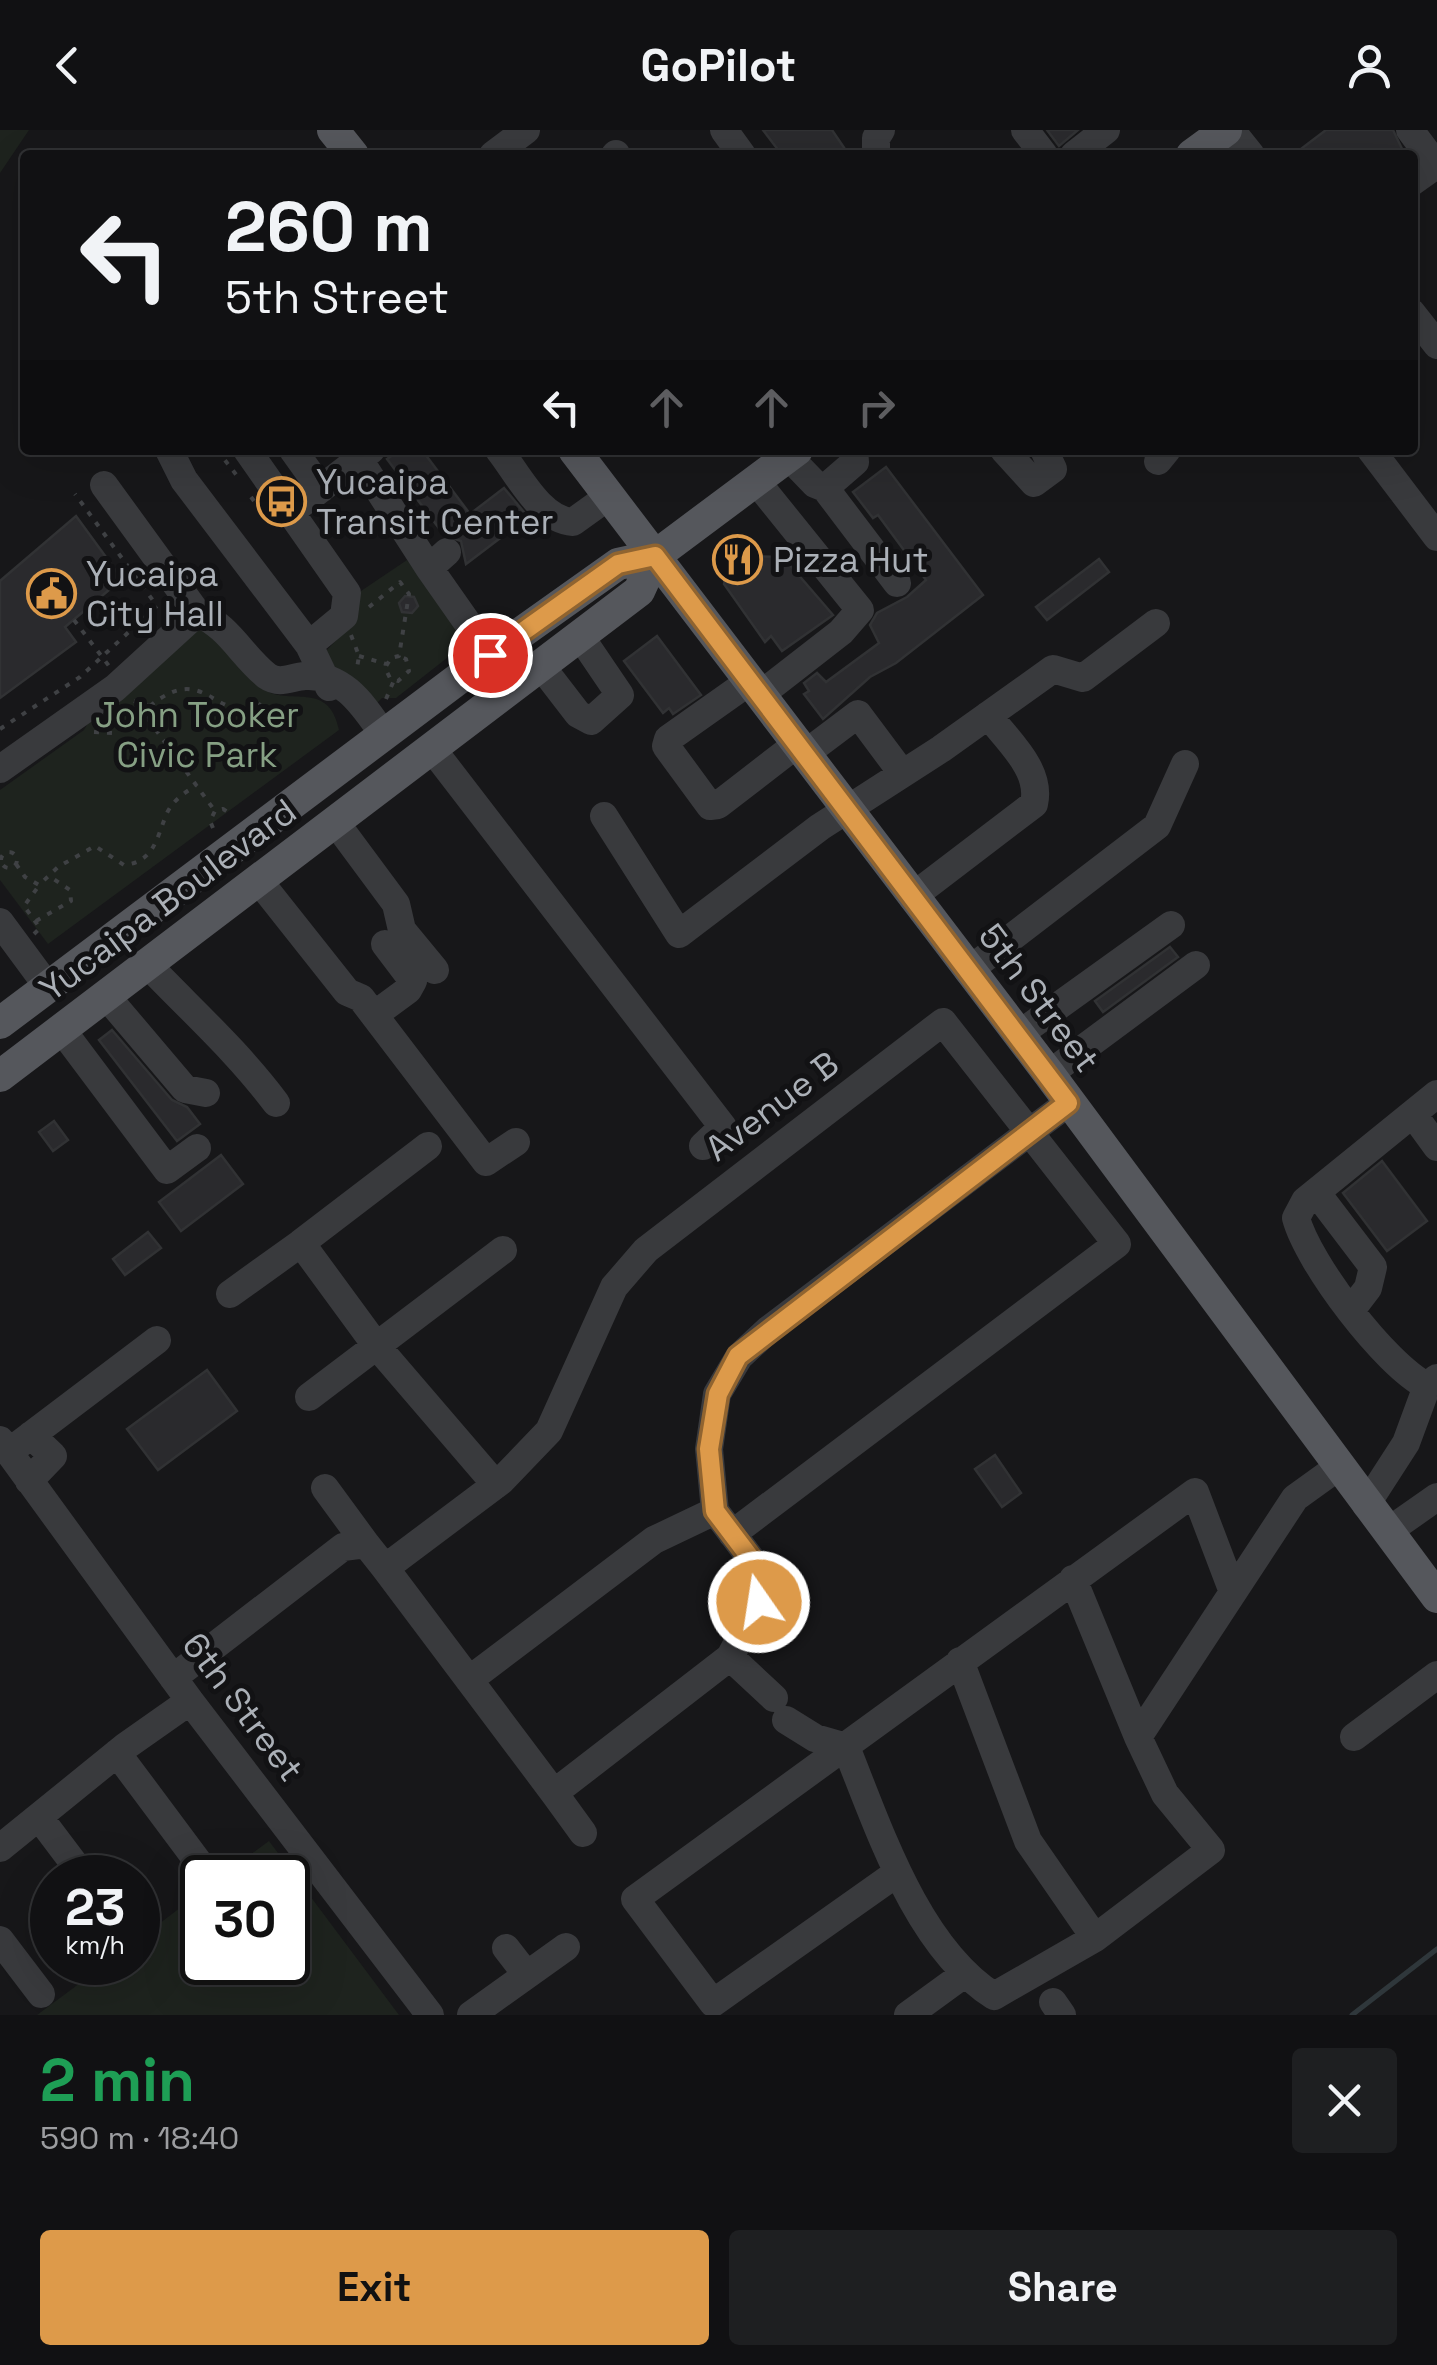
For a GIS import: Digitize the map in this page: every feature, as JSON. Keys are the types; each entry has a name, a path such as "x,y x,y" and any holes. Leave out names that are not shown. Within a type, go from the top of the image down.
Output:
{"main road":[{"path":"333,130 348,150"},
{"path":"1199,150 1228,130"},
{"name":"5th Street","path":"578,455 1048,1074 1437,1597"},
{"name":"Yucaipa Boulevard","path":"0,1023 379,728 618,564 655,556 789,455"},
{"name":"Yucaipa Boulevard","path":"0,1076 639,591 655,556"}],"street":[{"path":"500,150 526,130"},
{"path":"1025,130 1040,150"},
{"path":"1080,150 1106,130"},
{"path":"1228,130 1246,150"},
{"path":"1410,130 1436,166"},
{"path":"1418,321 1437,345"},
{"path":"172,455 184,480 309,645 334,700 379,728"},
{"path":"251,455 346,592 344,616 309,645"},
{"path":"296,455 322,489"},
{"path":"292,512 359,455"},
{"path":"362,455 438,560 490,655"},
{"path":"503,455 546,512 560,522 573,522 609,496"},
{"path":"793,455 815,484 825,488 897,583"},
{"path":"825,488 855,462 854,455"},
{"path":"1009,455 1034,483 1054,470 1046,455"},
{"path":"1375,455 1437,537"},
{"path":"756,481 860,610 841,632 668,740 666,746 710,806 718,805 858,714 902,773"},
{"path":"104,484 197,613 215,620 272,679 326,679"},
{"path":"0,769 114,688 197,613"},
{"path":"604,816 679,934 847,810 1053,669 1082,678 1156,623"},
{"path":"541,666 578,714 591,721 620,695 580,636"},
{"path":"912,896 1034,804 1037,790 1033,774 988,716"},
{"path":"433,750 723,1127 703,1146"},
{"path":"968,971 1157,826 1185,764"},
{"path":"336,823 396,904 402,930 435,970"},
{"path":"260,881 347,992 361,998 486,1162 516,1142"},
{"path":"0,922 48,987"},
{"path":"1018,1035 1171,925"},
{"path":"374,1015 408,990 413,981 385,944"},
{"path":"148,965 215,1036 237,1051 276,1102"},
{"path":"1048,1074 1196,965"},
{"path":"107,996 184,1089 206,1093"},
{"name":"Avenue B","path":"384,1568 496,1485 549,1431 614,1287 646,1250 943,1022 1030,1130"},
{"path":"62,1030 167,1170 197,1148"},
{"path":"1366,1505 1406,1442 1432,1382 1406,1376 1302,1238 1296,1218 1316,1192 1437,1094"},
{"path":"554,1792 730,1657 759,1602 755,1564 715,1511 709,1449 718,1394 738,1356 1068,1103"},
{"path":"1413,1114 1437,1146"},
{"path":"732,1534 1117,1244 1030,1130"},
{"path":"230,1294 428,1146"},
{"path":"1316,1192 1373,1267 1368,1288 1352,1309"},
{"path":"302,1242 378,1347 496,1485"},
{"path":"309,1398 503,1250"},
{"path":"13,1443 157,1340"},
{"name":"6th Street","path":"13,1443 29,1480 181,1690 430,2015"},
{"path":"1138,1737 1294,1498 1338,1468"},
{"path":"325,1488 583,1833"},
{"path":"897,1872 713,2003 635,1899 1195,1492 1233,1592"},
{"path":"1387,1532 1437,1497"},
{"path":"469,1680 654,1540 715,1511"},
{"path":"0,1848 152,1728 181,1690 343,1547 366,1544"},
{"path":"730,1657 780,1709 815,1738 842,1746 897,1872 963,1975 994,1996 1096,1938 1210,1850 1166,1794 1073,1580"},
{"path":"960,1661 1028,1841 1096,1938"},
{"path":"1354,1737 1437,1675"},
{"path":"118,1753 194,1855"},
{"path":"39,1817 67,1855"},
{"path":"0,1940 41,1994"},
{"path":"471,2015 566,1947"},
{"path":"506,1948 526,1975"},
{"path":"908,2015 963,1975"}],"path":[{"path":"0,730 103,658 157,606 75,494"},
{"path":"360,614 400,582 409,600 398,656 386,664"},
{"path":"74,620 112,670"},
{"path":"353,627 351,635 359,656 357,668 364,675"},
{"path":"359,656 386,664"},
{"path":"394,680 405,678 410,671 406,660 398,656"},
{"path":"386,664 386,672 394,680"},
{"path":"379,728 394,680"},
{"path":"148,720 136,720 132,712 139,702 150,706 182,688 200,690 244,710 256,708 268,694"},
{"path":"376,692 388,692"},
{"path":"150,706 148,720 215,810"},
{"path":"28,940 40,930 24,906 58,867 95,846 124,865 135,864 156,845 170,808 196,784"},
{"path":"215,810 226,809 232,814"},
{"path":"214,828 210,821 215,810"},
{"path":"16,864 4,867 2,853 15,854 16,864 25,877 39,885"},
{"path":"36,921 62,910 70,901 70,890 50,877"}],"green space":[{"path":"0,130 29,130 0,173"},
{"path":"407,560 463,631 447,658 396,698 382,698 377,703 335,670 325,652 351,625 358,593"},
{"name":"John Tooker Civic Park","path":"200,630 218,641 263,689 273,694 317,699 326,705 339,730 48,944 0,880 0,790 84,730 89,721 192,631"},
{"path":"269,1841 279,1855 250,1855"},
{"path":"310,1896 399,2015 37,2015 77,1985 160,1985 160,1923 180,1908 180,1985 310,1985"}],"building":[{"path":"763,130 832,130 846,150 778,150"},
{"path":"1047,130 1078,130 1059,146"},
{"path":"1326,130 1393,130 1403,150 1300,150"},
{"path":"393,455 426,455 470,514 504,488 528,517 466,564 461,541 444,535 387,459"},
{"path":"886,467 983,595 896,663 870,677 823,719 804,694 809,691 804,683 817,673 826,682 879,643 870,625 877,613 907,597 926,580 878,515 873,518 853,492"},
{"name":"Yucaipa City Hall","path":"76,516 122,579 65,627 76,642 0,698 0,581"},
{"path":"730,556 783,557 833,615 782,651 771,636 765,642 724,584"},
{"path":"1099,559 1109,572 1047,620 1036,607"},
{"path":"405,596 414,597 418,606 412,613 402,612 399,603"},
{"path":"657,636 701,695 673,714 669,708 663,713 624,661"},
{"path":"1170,947 1178,957 1103,1012 1095,1001"},
{"path":"112,1030 172,1100 187,1107 200,1124 177,1141 99,1040"},
{"path":"54,1121 68,1140 53,1151 39,1132"},
{"path":"221,1155 243,1184 181,1231 159,1202"},
{"path":"1382,1161 1427,1221 1387,1251 1343,1193"},
{"path":"148,1232 161,1248 125,1275 113,1259"},
{"path":"207,1370 237,1411 158,1470 127,1429"},
{"path":"995,1455 1021,1493 1002,1507 975,1469"}],"waterway":[{"path":"1352,2015 1437,1949"}],"place":[{"name":"Yucaipa Transit Center","path":"281,502"},
{"name":"Pizza Hut","path":"738,560"},
{"name":"Yucaipa City Hall","path":"51,594"}],"route":[{"path":"490,655 618,564 655,556 1068,1103 738,1356 718,1394 709,1449 715,1511 755,1564 759,1602"}]}
